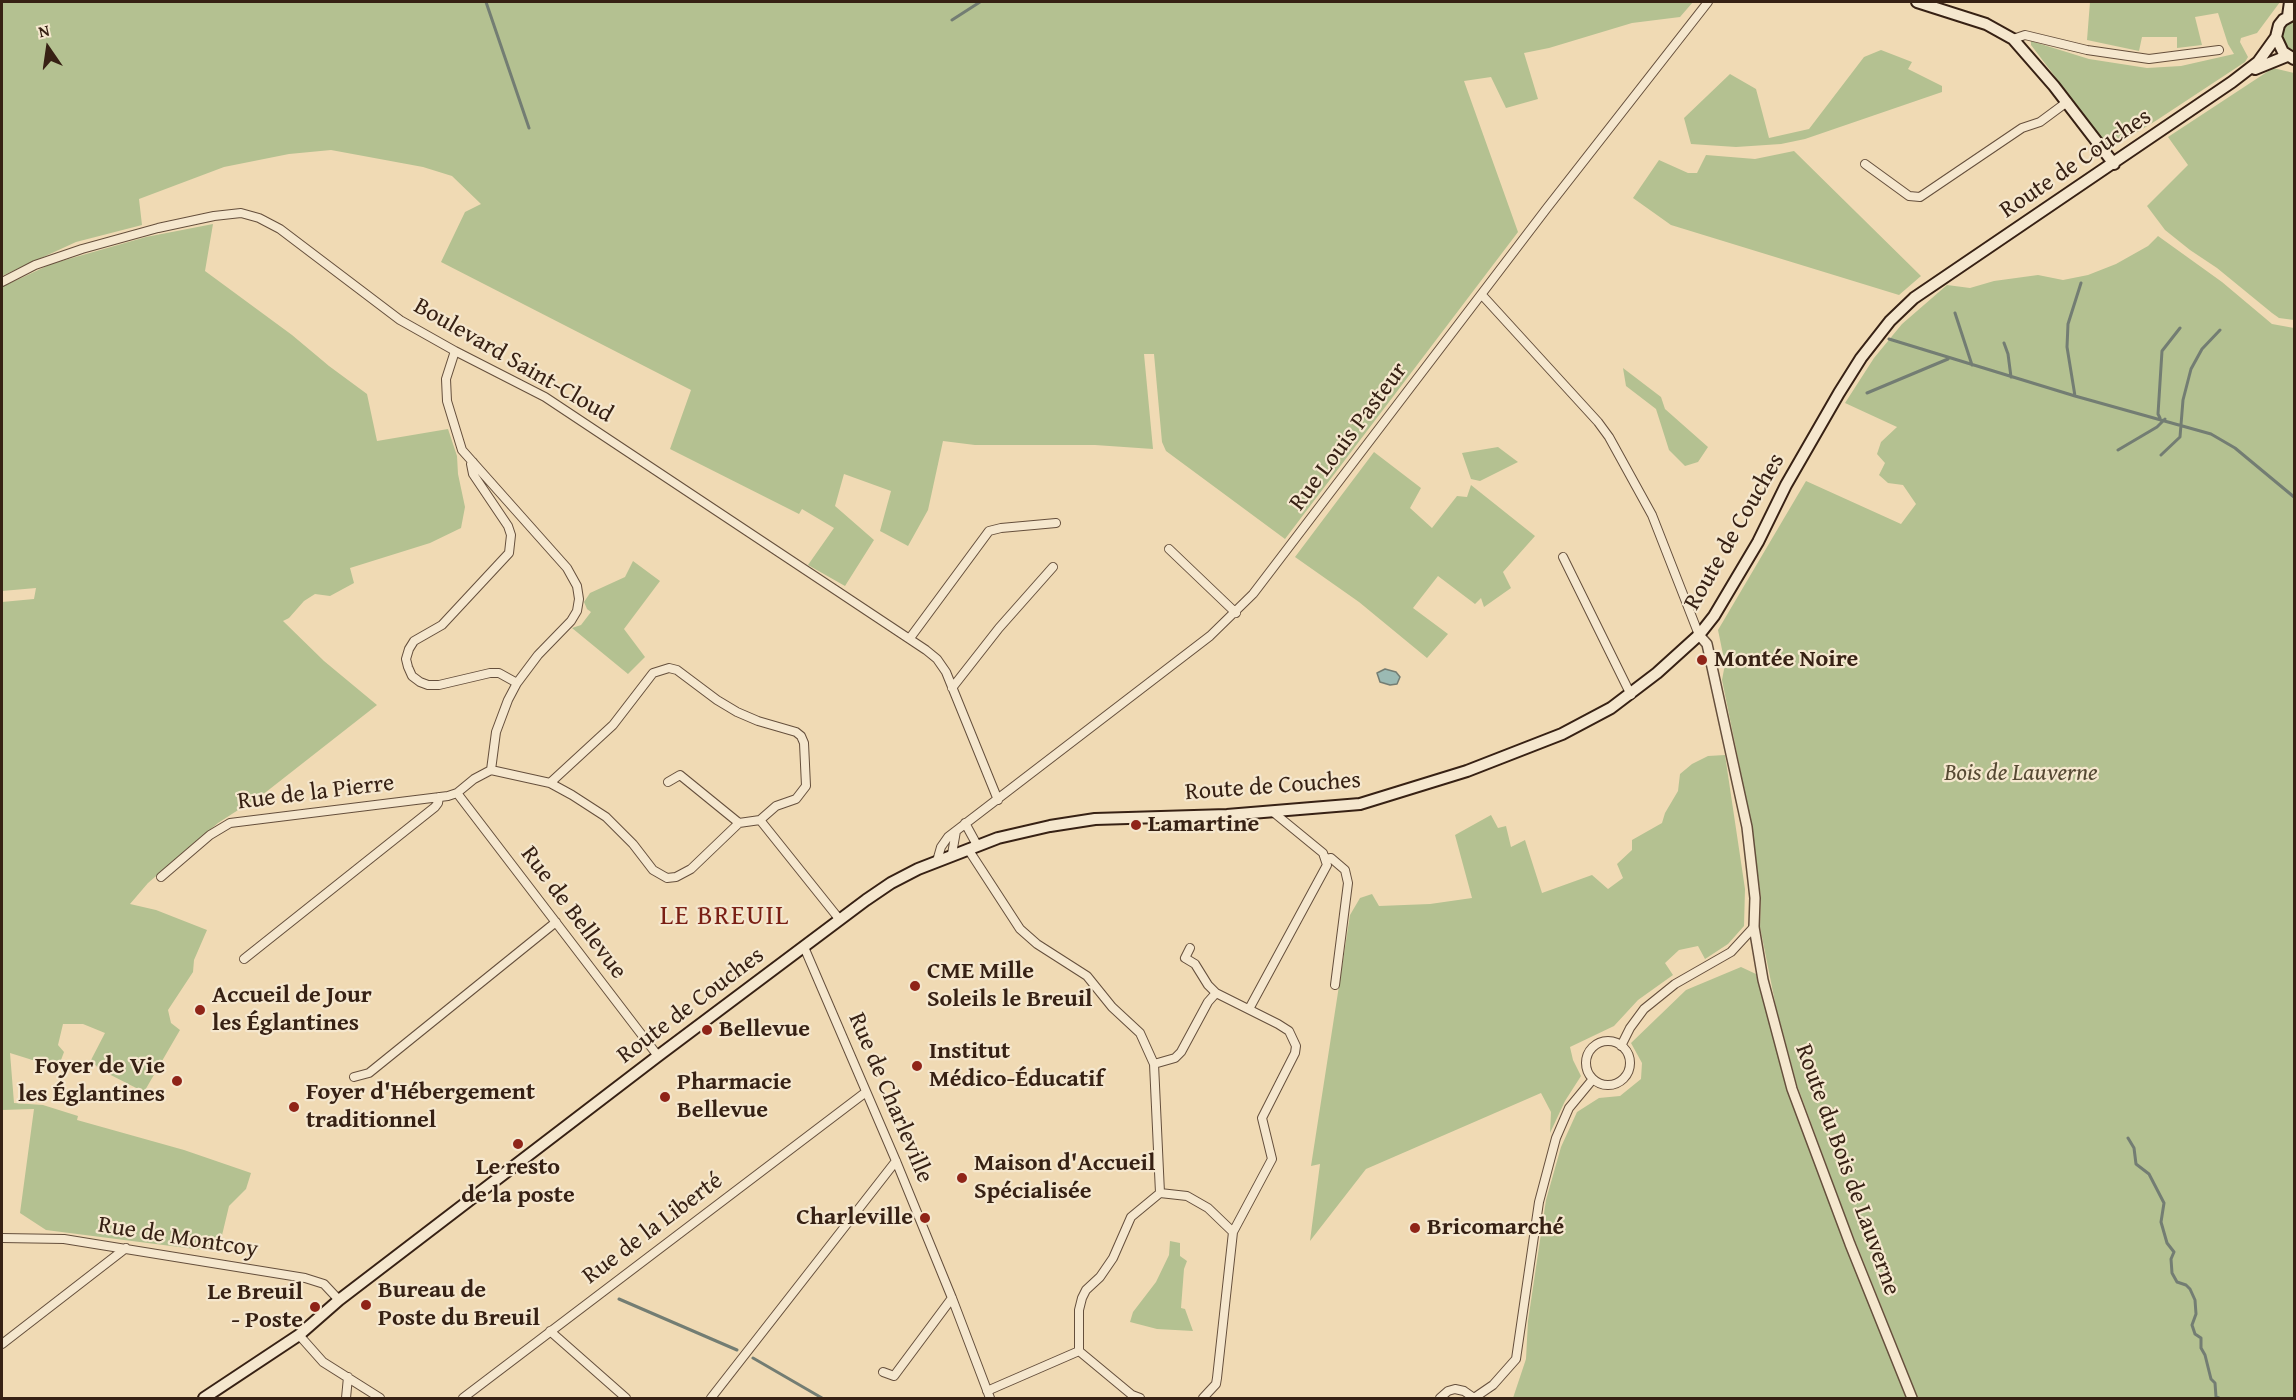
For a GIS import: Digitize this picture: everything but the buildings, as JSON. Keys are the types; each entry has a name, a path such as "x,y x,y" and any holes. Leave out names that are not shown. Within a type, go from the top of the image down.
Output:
{"main road":[{"path":"1917,2 1986,24 2013,39 2067,102 2114,164"},
{"path":"2290,2 2291,15"},
{"name":"Route de Couches","path":"204,1398 299,1335 339,1300 658,1056 891,883 952,854 1020,832 1095,819 1344,807 1398,794 1467,771 1562,734 1585,723 1631,694 1699,634 1714,616 1752,553 1786,485 1839,393 1861,358 1890,321 1914,298 2232,82 2258,62 2276,37 2279,26 2291,15"},
{"path":"2276,37 2279,48 2291,58"},
{"name":"Route de Couches","path":"2232,82 2270,61 2291,58"}],"street":[{"name":"Rue Louis Pasteur","path":"937,861 948,837 1210,636 1236,613 1275,567 1546,208 1708,2"},
{"path":"2013,39 2025,35 2098,52 2149,60 2219,51"},
{"path":"1865,164 1909,196 1918,197 1927,194 2022,128 2040,122 2067,102"},
{"name":"Boulevard Saint-Cloud","path":"2,282 35,265 82,249 180,223 241,213 260,218 280,229 400,320 545,397 910,638 937,659 946,672 998,800"},
{"path":"1482,295 1609,437 1652,515 1699,634"},
{"path":"455,351 446,379 447,401 462,450 567,568 577,586 579,599 577,610 571,621 538,655 517,683 501,715 496,732 491,770"},
{"path":"473,462 471,464 473,474 508,526 511,535 508,553 442,625 414,641 406,659 412,676 428,685 439,685 490,673 499,673 517,683"},
{"path":"910,638 989,531 1056,523"},
{"path":"1169,549 1236,613"},
{"path":"1563,557 1631,694"},
{"path":"952,688 999,628 1053,567"},
{"name":"Route du Bois de Lauverne","path":"1699,634 1707,644 1747,826 1755,898 1754,927 1763,980 1792,1089 1850,1244 1912,1398"},
{"path":"457,794 474,779 491,770 550,783 606,817 633,844 653,870 668,878 676,877 690,869 739,823 760,820 776,806 796,799 806,786 804,743 796,732 737,712 677,670 669,668 653,673 613,725 550,783"},
{"path":"668,782 680,775 739,823"},
{"name":"Rue de la Pierre","path":"161,877 210,835 230,823 457,794"},
{"name":"Rue de Bellevue","path":"457,794 658,1056"},
{"path":"244,959 435,807 439,797"},
{"path":"1249,1009 1325,870 1326,859 1316,846 1274,812"},
{"path":"760,820 840,920"},
{"path":"965,823 972,847 1020,928 1037,944 1076,967 1095,984 1112,1007 1140,1033 1154,1064 1160,1192"},
{"path":"952,854 956,831"},
{"path":"1326,859 1331,858 1345,870 1348,883 1335,986"},
{"path":"354,1077 369,1073 556,922"},
{"path":"1621,1046 1630,1028 1644,1009 1675,984 1731,952 1754,927"},
{"name":"Rue de Charleville","path":"804,947 896,1161 989,1395"},
{"path":"1190,948 1185,958 1196,964 1208,985 1216,993 1289,1032 1296,1046 1295,1053 1262,1118 1272,1159 1233,1232 1216,1384 1203,1398"},
{"path":"1154,1064 1175,1058 1181,1053 1208,1002 1216,993"},
{"path":"1603,1042 1616,1043 1621,1046 1629,1059 1630,1067 1622,1080 1608,1085 1593,1079 1586,1061 1592,1049 1603,1042"},
{"path":"1440,1398 1448,1391 1455,1389 1464,1390 1474,1398 1493,1385 1516,1359 1539,1202 1556,1138 1569,1108 1593,1079"},
{"name":"Rue de la Liberté","path":"463,1398 866,1092"},
{"path":"711,1398 896,1161"},
{"path":"1079,1351 1079,1310 1086,1290 1100,1277 1113,1258 1131,1217 1160,1192 1187,1196 1208,1208 1233,1232"},
{"name":"Rue de Montcoy","path":"2,1238 49,1237 316,1281 324,1284 339,1300"},
{"path":"2,1344 126,1248"},
{"path":"883,1372 894,1376 952,1299"},
{"path":"550,1331 626,1398"},
{"path":"299,1335 323,1362 380,1398"},
{"path":"989,1395 1079,1351"},
{"path":"1079,1351 1132,1395 1140,1398"},
{"path":"346,1398 348,1377"}],"green space":[{"path":"2,2 1693,2 1680,17 1632,23 1549,48 1524,53 1538,99 1506,108 1491,77 1464,81 1518,232 1285,539 1166,451 1162,442 1154,354 1144,354 1153,449 1095,445 975,445 943,441 928,510 908,546 880,531 891,491 844,474 835,506 874,540 845,586 808,565 834,528 802,509 799,514 670,449 691,390 441,262 465,212 481,204 452,176 423,167 331,150 289,154 224,167 139,199 142,225 76,242 2,276"},
{"path":"2090,2 2280,2 2257,33 2241,38 2240,42 2248,57 2245,62 2110,149 2031,45 2031,41 2089,59 2147,68 2181,66 2234,54 2228,44 2218,13 2195,17 2202,45 2177,48 2177,37 2142,37 2139,51 2087,40"},
{"path":"2294,19 2294,53 2287,49 2282,40 2282,33 2286,24"},
{"path":"1881,50 1912,62 1908,69 1942,86 1942,92 1805,139 1781,144 1736,147 1691,144 1684,118 1730,74 1756,89 1769,138 1809,129 1864,57"},
{"path":"2273,68 2294,73 2294,320 2279,318 2217,268 2190,250 2165,230 2147,206 2188,165 2168,137"},
{"path":"1794,151 1921,276 1899,295 1671,225 1633,198 1659,160 1688,173 1697,173 1706,155 1755,159"},
{"path":"213,224 205,271 367,394 377,441 448,429 457,456 458,474 465,507 461,528 430,543 350,568 354,583 330,596 315,594 283,621 324,661 377,705 266,792 218,823 148,883 130,904 156,910 207,930 194,960 193,972 168,1010 171,1023 180,1030 144,1092 99,1069 91,1060 105,1033 83,1024 63,1024 58,1045 64,1052 58,1068 10,1053 14,1103 43,1105 78,1116 77,1120 184,1150 251,1173 246,1189 229,1206 218,1252 46,1230 20,1213 34,1109 2,1110 2,602 34,599 36,588 2,591 2,287 51,264 146,237"},
{"name":"Bois de Lauverne","path":"2158,236 2222,282 2272,324 2294,328 2294,1398 1918,1398 1848,1223 1797,1085 1776,1007 1760,927 1761,897 1750,817 1722,680 1725,664 1718,630 1806,481 1901,524 1916,504 1903,485 1888,483 1879,475 1885,463 1877,454 1881,442 1897,427 1845,403 1874,358 1902,324 1947,285 1970,288 1994,281 2038,275 2063,280 2088,275 2116,264 2148,246"},
{"path":"1623,368 1661,397 1665,409 1708,447 1698,462 1685,466 1669,450 1656,409 1626,386"},
{"path":"1498,447 1518,462 1480,481 1471,479 1462,453"},
{"path":"1374,452 1421,488 1410,508 1432,528 1457,496 1467,497 1471,485 1535,536 1503,572 1511,588 1484,607 1481,598 1475,604 1438,576 1413,608 1448,634 1427,658 1359,602 1295,557"},
{"path":"633,561 660,581 624,629 645,657 628,674 572,628 581,625 591,612 584,602 590,593 625,577"},
{"path":"1725,755 1745,889 1744,926 1728,944 1705,959 1698,946 1679,950 1665,963 1673,975 1638,1000 1614,1026 1570,1047 1573,1060 1581,1076 1565,1101 1550,1133 1551,1112 1541,1093 1366,1169 1310,1241 1320,1164 1311,1166 1350,915 1360,898 1372,894 1379,906 1430,904 1472,898 1455,835 1491,815 1498,828 1506,826 1511,847 1525,840 1542,893 1592,875 1608,889 1623,878 1617,864 1632,850 1632,840 1662,823 1678,791 1680,774 1692,764 1708,756"},
{"path":"1741,967 1756,974 1785,1083 1845,1245 1906,1398 1513,1398 1526,1359 1528,1321 1546,1200 1561,1147 1577,1112 1599,1098 1620,1096 1641,1079 1642,1063 1631,1043 1686,990"},
{"path":"1170,1241 1180,1243 1180,1256 1187,1261 1184,1269 1181,1308 1185,1309 1193,1331 1157,1329 1130,1322 1133,1312 1156,1282 1169,1255"}],"water":[{"path":"1385,669 1396,672 1400,677 1397,684 1390,685 1380,682 1377,673"}],"waterway":[{"path":"486,2 529,128"},
{"path":"952,20 980,2"},
{"path":"2075,396 2067,347 2068,324 2081,283"},
{"path":"1955,313 1972,365"},
{"path":"2160,418 2158,414 2162,351 2180,328"},
{"path":"2161,455 2180,437 2183,400 2191,369 2202,349 2220,330"},
{"path":"1889,339 2075,396 2211,434 2235,448 2294,497"},
{"path":"2004,343 2011,377"},
{"path":"1867,393 1948,359"},
{"path":"2118,450 2157,427 2165,419"},
{"path":"2128,1138 2134,1148 2136,1164 2149,1174 2164,1203 2161,1222 2167,1243 2174,1252 2171,1259 2172,1273 2177,1282 2190,1289 2195,1300 2196,1314 2192,1325 2195,1334 2201,1338 2201,1348 2211,1379 2215,1383 2216,1397 2219,1398"},
{"path":"619,1299 737,1350"},
{"path":"753,1358 822,1398"}],"place":[{"name":"Montée Noire","path":"1702,660"},
{"name":"Lamartine","path":"1136,825"},
{"name":"CME Mille Soleils le Breuil","path":"915,986"},
{"name":"Accueil de Jour les Églantines","path":"200,1010"},
{"name":"Bellevue","path":"707,1030"},
{"name":"Institut Médico-Éducatif","path":"917,1066"},
{"name":"Foyer de Vie les Églantines","path":"177,1081"},
{"name":"Pharmacie Bellevue","path":"665,1097"},
{"name":"Foyer d'Hébergement traditionnel","path":"294,1107"},
{"name":"Le resto de la poste","path":"518,1144"},
{"name":"Maison d'Accueil Spécialisée","path":"962,1178"},
{"name":"Charleville","path":"925,1218"},
{"name":"Bricomarché","path":"1415,1228"},
{"name":"Bureau de Poste du Breuil","path":"366,1305"},
{"name":"Le Breuil - Poste","path":"315,1307"}],"district":[{"name":"LE BREUIL","path":"725,917"}]}
